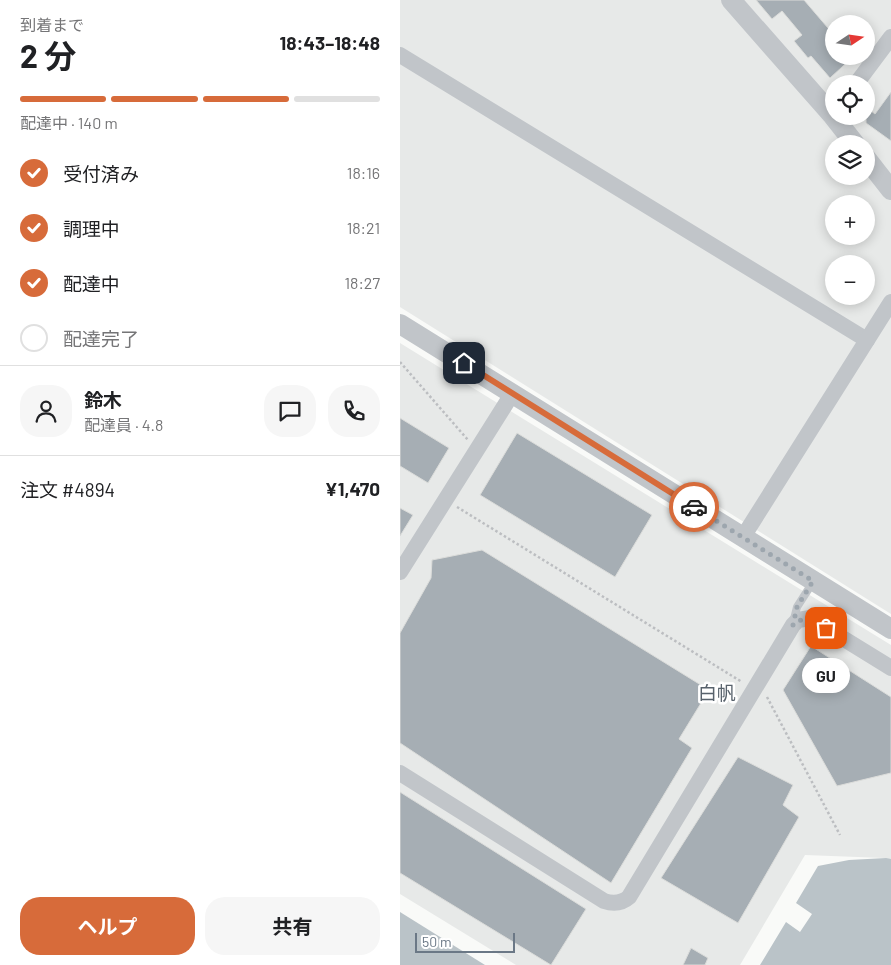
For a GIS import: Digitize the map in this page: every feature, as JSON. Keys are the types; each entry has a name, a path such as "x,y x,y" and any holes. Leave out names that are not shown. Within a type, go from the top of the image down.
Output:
{"street":[{"path":"731,0 825,106"},
{"path":"863,75 891,37"},
{"path":"400,55 867,340"},
{"path":"841,125 848,135"},
{"path":"875,170 891,190"},
{"path":"743,537 891,302"},
{"path":"400,324 891,629"},
{"path":"400,572 512,394"},
{"path":"400,773 604,901 613,904 624,901 629,897 793,625 798,620 810,618 891,668"}],"lane":[{"path":"793,625 797,607 813,581"}],"path":[{"path":"400,362 470,443"},
{"path":"453,504 745,684"},
{"path":"761,699 765,693 840,834"}],"shaded area":[{"path":"400,0 891,0 891,614 400,307"},
{"path":"400,343 891,645 891,861 884,858 805,855 740,965 516,965 400,894"},
{"path":"891,859 891,965 760,965 786,922 800,932 812,914 796,903 818,866 849,860"},
{"path":"400,912 485,965 400,965"}],"building":[{"path":"756,0 804,0 825,24 825,65 844,65 833,75 827,75 811,56 808,58 794,41 802,35 782,11 772,19"},
{"path":"891,92 891,141 869,125 875,125 875,114"},
{"path":"400,418 449,448 428,483 400,466"},
{"path":"517,433 652,515 615,577 480,495"},
{"path":"400,508 413,515 400,536"},
{"path":"482,550 709,690 679,739 692,748 611,883 400,743 400,633 431,578 432,560"},
{"path":"811,646 891,697 891,773 837,786 783,690"},
{"path":"738,757 793,785 783,805 799,817 738,923 661,878"},
{"path":"400,792 586,909 551,965 400,873"},
{"path":"691,948 708,958 705,965 683,965"}],"way so far":[{"path":"694,507 813,581 797,607 793,625 798,620 810,618 826,628"}],"place":[{"name":"GU","path":"826,628"}],"district":[{"name":"白帆","path":"717,692"}],"route":[{"path":"464,363 525,403 694,507"}]}
